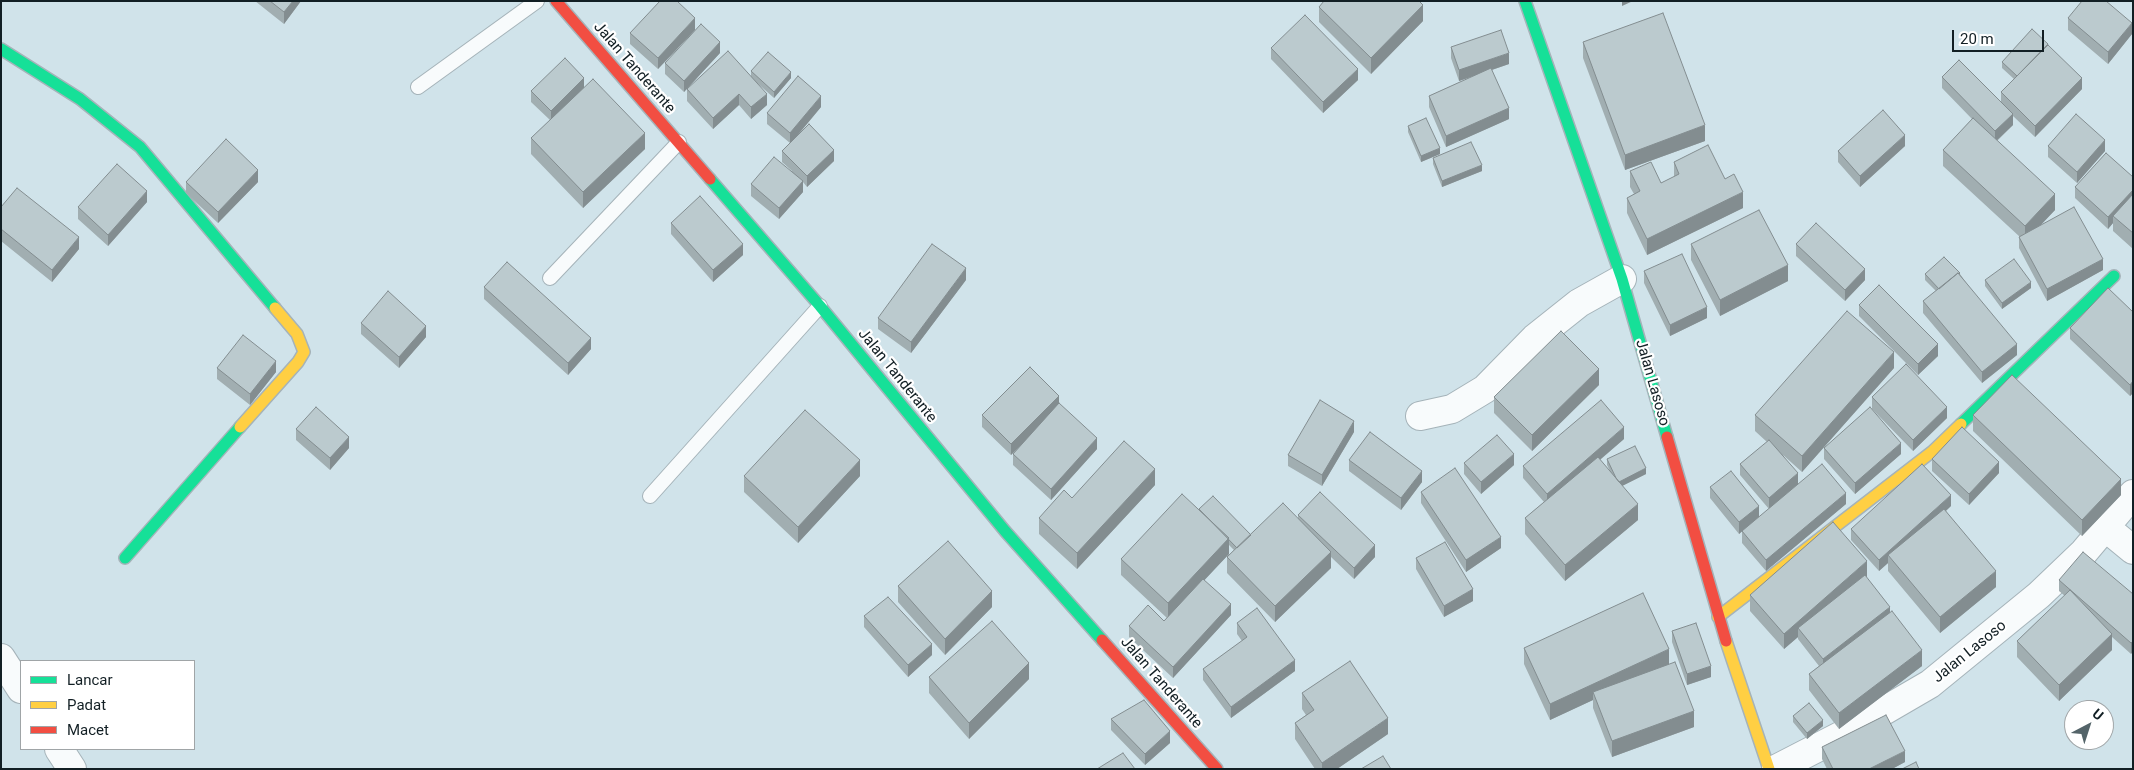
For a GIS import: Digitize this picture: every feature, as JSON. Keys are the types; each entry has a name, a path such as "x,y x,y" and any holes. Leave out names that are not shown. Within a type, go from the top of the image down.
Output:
{"street":[{"name":"Jalan Tanderante","path":"556,1 820,306 1005,531 1217,769"},
{"name":"Jalan Lasoso","path":"1526,1 1622,279 1718,617 1769,769"},
{"path":"1,49 80,99 140,147 297,334 304,352 298,362 125,558"},
{"path":"1718,617 1933,451 2114,276"},
{"path":"1420,416 1452,409 1485,389 1535,338 1571,309 1622,279"},
{"name":"Jalan Lasoso","path":"1776,769 1844,734 1930,684 2039,595 2084,552 2133,494"},
{"path":"2105,527 2133,550"},
{"path":"1,658 20,687"},
{"path":"60,750 72,769"}],"lane":[{"path":"418,87 537,1"},
{"path":"550,278 679,142"},
{"path":"650,496 820,306"}],"building":[{"path":"270,1 293,1 284,12"},
{"path":"660,1 677,1 695,18 658,58 630,33"},
{"path":"1324,1 1419,1 1423,5 1371,58 1319,7"},
{"path":"2082,1 2106,1 2132,23 2108,52 2068,18"},
{"path":"1663,13 1705,125 1625,155 1583,42"},
{"path":"1305,15 1358,69 1323,102 1271,48"},
{"path":"701,24 720,42 684,81 665,63"},
{"path":"2032,29 2048,44 2017,76 2002,62"},
{"path":"1501,30 1509,53 1459,70 1451,47"},
{"path":"2048,45 2082,78 2035,126 2001,92"},
{"path":"728,51 767,94 751,107 739,94 713,118 687,89"},
{"path":"768,52 791,72 774,92 751,71"},
{"path":"565,58 584,78 551,111 531,91"},
{"path":"1959,60 2013,114 1995,131 1942,77"},
{"path":"1491,68 1509,108 1446,136 1429,96"},
{"path":"798,76 821,96 790,133 767,113"},
{"path":"593,79 645,133 583,192 531,138"},
{"path":"1883,110 1905,135 1860,176 1838,151"},
{"path":"2076,114 2105,140 2077,172 2048,146"},
{"path":"1426,118 1440,148 1421,156 1408,126"},
{"path":"1973,118 2055,194 2025,226 1943,150"},
{"path":"809,124 834,150 807,176 782,151"},
{"path":"226,139 258,170 218,212 186,182"},
{"path":"1471,142 1482,165 1442,181 1433,158"},
{"path":"1708,145 1725,179 1734,174 1743,192 1647,239 1627,198 1640,191 1630,171 1651,162 1661,183 1679,174 1674,162"},
{"path":"2106,153 2133,177 2133,190 2108,217 2075,187"},
{"path":"774,157 803,181 779,208 751,184"},
{"path":"117,164 147,191 108,235 78,207"},
{"path":"17,188 79,237 52,270 1,229 1,207"},
{"path":"2133,194 2133,233 2113,216"},
{"path":"700,196 743,244 713,270 671,223"},
{"path":"2074,207 2103,259 2047,289 2019,237"},
{"path":"1759,210 1788,265 1720,300 1691,244"},
{"path":"1816,223 1865,269 1845,290 1796,244"},
{"path":"932,244 966,268 911,342 878,318"},
{"path":"1682,254 1707,307 1670,325 1644,271"},
{"path":"1944,257 1960,273 1939,289 1925,274"},
{"path":"2014,259 2031,282 2002,303 1985,280"},
{"path":"507,262 591,338 568,363 484,287"},
{"path":"1958,273 2017,344 1982,372 1923,301"},
{"path":"1879,285 1938,344 1918,364 1859,305"},
{"path":"2108,288 2133,312 2133,381 2130,385 2070,328"},
{"path":"388,291 426,326 399,357 361,323"},
{"path":"1847,311 1894,352 1802,456 1755,415"},
{"path":"1561,331 1599,369 1532,435 1494,397"},
{"path":"243,335 276,361 250,394 217,368"},
{"path":"1906,364 1947,407 1913,440 1872,397"},
{"path":"1030,367 1059,396 1011,444 982,415"},
{"path":"2012,375 2121,479 2082,520 1973,415"},
{"path":"1320,400 1354,421 1322,475 1288,455"},
{"path":"1601,400 1624,427 1547,494 1523,466"},
{"path":"1059,403 1097,438 1051,489 1013,454"},
{"path":"316,407 349,437 330,458 296,429"},
{"path":"1870,407 1901,443 1855,483 1824,448"},
{"path":"805,410 860,460 798,527 744,476"},
{"path":"1962,427 1999,462 1969,494 1932,459"},
{"path":"1370,432 1422,471 1401,498 1349,460"},
{"path":"1497,435 1514,454 1481,482 1464,463"},
{"path":"1769,440 1798,473 1769,498 1740,464"},
{"path":"1124,441 1155,469 1077,553 1039,518 1064,490 1072,498"},
{"path":"1635,446 1646,468 1619,482 1607,459"},
{"path":"1598,457 1638,504 1565,565 1525,518"},
{"path":"1822,464 1846,493 1766,560 1742,531"},
{"path":"1922,464 1951,495 1879,560 1851,529"},
{"path":"1455,468 1501,537 1466,560 1421,492"},
{"path":"1731,471 1759,506 1739,522 1710,487"},
{"path":"1320,492 1375,545 1354,568 1298,515"},
{"path":"1182,494 1229,538 1168,603 1121,559"},
{"path":"1213,496 1251,535 1237,548 1199,509"},
{"path":"1283,503 1331,552 1275,606 1227,557"},
{"path":"1944,509 1996,571 1940,617 1888,555"},
{"path":"1833,522 1867,561 1784,634 1750,595"},
{"path":"948,541 992,591 945,639 898,586"},
{"path":"1445,542 1473,589 1444,606 1416,558"},
{"path":"2083,552 2133,594 2133,641 2131,643 2059,580"},
{"path":"1865,575 1890,607 1823,659 1798,628"},
{"path":"1203,579 1231,604 1173,667 1129,626 1148,605 1164,621"},
{"path":"2070,590 2112,634 2059,685 2017,641"},
{"path":"1643,593 1669,649 1550,704 1524,648"},
{"path":"888,597 932,644 908,665 864,616"},
{"path":"1257,608 1295,660 1231,707 1203,669 1247,637 1237,623"},
{"path":"1892,611 1922,650 1839,713 1809,674"},
{"path":"992,621 1029,663 969,723 929,677"},
{"path":"1696,623 1711,666 1687,674 1672,631"},
{"path":"1350,661 1388,718 1322,763 1295,723 1314,710 1302,693"},
{"path":"1675,662 1694,711 1612,741 1593,692"},
{"path":"1144,700 1170,731 1145,754 1111,719"},
{"path":"1809,703 1823,720 1807,733 1793,716"},
{"path":"1886,715 1905,751 1869,769 1833,769 1822,747"},
{"path":"1123,753 1135,769 1097,769"},
{"path":"1383,756 1391,769 1361,769"},
{"path":"1916,762 1919,769 1902,769"}],"traffic: fast":[{"path":"1525,1 1622,279 1667,437"},
{"path":"1,49 80,99 140,147 275,308"},
{"path":"710,179 820,306 1005,531 1102,640"},
{"path":"1961,424 2114,276"},
{"path":"125,558 240,427"}],"traffic: slow":[{"path":"240,427 298,362 304,352 297,334 275,308"},
{"path":"1718,617 1933,451 1961,424"},
{"path":"1726,641 1769,769"}],"traffic: jam":[{"path":"556,1 710,179"},
{"path":"1667,437 1726,641"},
{"path":"1102,640 1217,769"}]}
